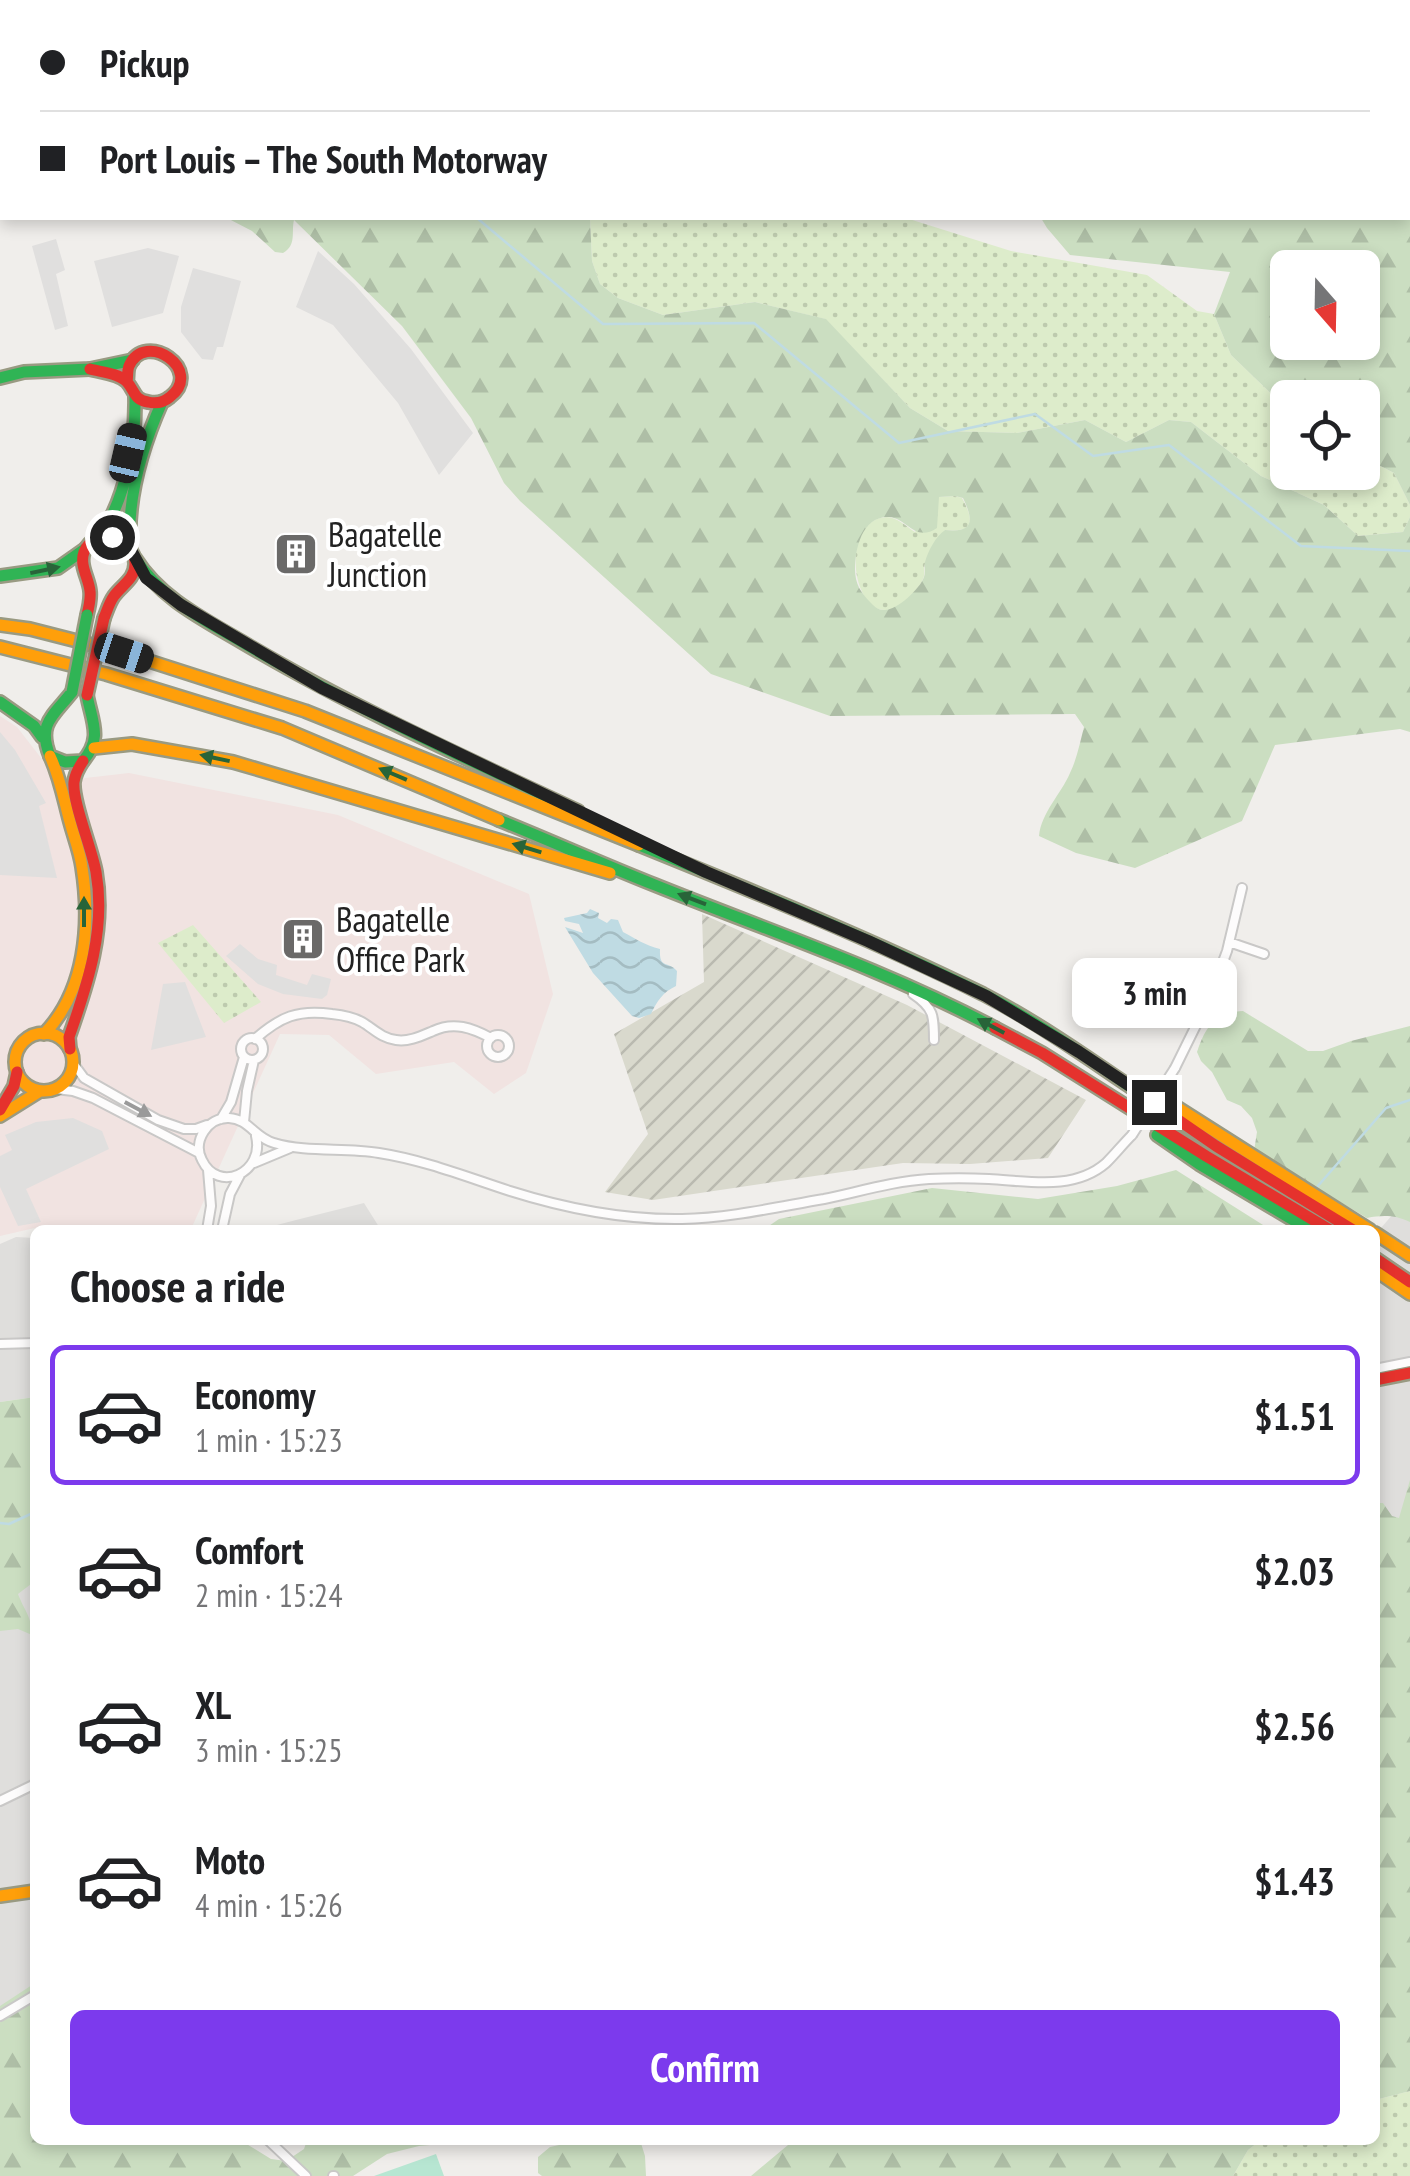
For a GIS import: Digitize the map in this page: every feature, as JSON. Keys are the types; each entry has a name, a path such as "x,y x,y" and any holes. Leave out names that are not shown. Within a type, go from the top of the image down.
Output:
{"main road":[{"path":"0,378 24,372 90,369 160,351 173,358 179,384 171,397 148,403 135,396"},
{"path":"0,576 58,568 108,529 135,423 135,396 127,382 133,360"},
{"path":"90,369 127,382"},
{"path":"0,1113 40,1091 56,1089 68,1078 74,1063 69,1037 89,979 97,936 96,873 73,785 77,770 94,748 97,735 87,694 104,618 111,600 131,579 135,566 128,520 151,423 162,402"},
{"path":"99,538 119,538 146,578 181,605 322,688 706,872"},
{"path":"42,737 48,721 72,692 90,589 83,563 85,549"},
{"path":"0,625 124,653 305,710 868,941 986,996 1357,1225"},
{"path":"0,647 106,674 282,728 954,1006 1042,1053 1302,1225"},
{"path":"0,702 34,726 42,737 62,786 82,865 83,948 70,999 61,1018 44,1034"},
{"path":"94,748 132,744 232,762 654,885"},
{"path":"50,756 65,762 84,760"},
{"path":"0,1113 14,1086 16,1056 23,1043 44,1034 59,1038 70,1048"},
{"path":"17,1072 25,1084 40,1091"},
{"path":"1220,1141 1346,1225"},
{"path":"1203,1160 1321,1225"},
{"path":"1380,1239 1410,1256"},
{"path":"1380,1240 1410,1264"},
{"path":"1380,1261 1410,1282"},
{"path":"1380,1273 1410,1294"},
{"path":"1380,1379 1410,1374"},
{"path":"0,1896 30,1891"}],"street":[{"path":"74,1063 84,1078 173,1126 196,1129 231,1118 244,1122 256,1136 274,1144 377,1152 542,1201 593,1212 677,1220 742,1214 926,1179 1060,1182 1104,1164 1132,1134 1174,1068 1209,999 1242,888"},
{"path":"1229,942 1264,954"},
{"path":"852,961 927,1004 934,1018 934,1040"},
{"path":"255,1039 274,1022 314,1011 360,1020 379,1035 395,1040 453,1025 472,1028 491,1038"},
{"path":"244,1122 249,1058 241,1050 248,1039 255,1039 262,1050 260,1056 249,1058"},
{"path":"199,1154 201,1137 231,1102 249,1058"},
{"path":"56,1089 93,1098 199,1154 208,1170 211,1206 208,1225"},
{"path":"254,1162 256,1136"},
{"path":"223,1225 230,1194 240,1174 274,1152 294,1147"},
{"path":"208,1170 224,1177 240,1174"},
{"path":"677,1220 678,1225"},
{"path":"0,1344 30,1342"},
{"path":"1380,1368 1410,1362"},
{"path":"0,1801 30,1786"},
{"path":"0,2016 30,1997"},
{"path":"273,2145 306,2176"}],"shaded area":[{"path":"56,239 65,270 56,274 68,326 55,330 32,246"},
{"path":"148,248 179,256 163,313 112,327 94,261"},
{"path":"318,251 354,284 411,349 473,433 439,475 398,403 333,325 296,307"},
{"path":"193,268 241,281 223,347 217,347 213,360 202,359 181,332 181,307"},
{"path":"0,716 17,727 59,781 129,773 338,815 529,894 553,994 526,1073 494,1094 454,1062 376,1074 329,1035 280,1034 193,1225 30,1225 30,1229 0,1236"},
{"path":"0,732 46,803 39,806 57,878 0,875"},
{"path":"702,914 907,1005 1086,1100 1048,1158 970,1164 903,1163 653,1200 605,1192 648,1134 614,1034 704,982"},
{"path":"240,944 258,959 277,965 276,975 307,985 312,974 331,979 327,995 322,999 283,994 258,984 226,956"},
{"path":"185,982 206,1037 151,1050 163,984"},
{"path":"73,1118 102,1131 109,1149 26,1189 41,1222 18,1226 0,1187 0,1156 12,1150 5,1135 36,1122"},
{"path":"364,1203 378,1225 277,1225"},
{"path":"1399,1207 1410,1211 1410,1528 1380,1555 1380,1229"},
{"path":"16,1237 30,1238 30,1398 0,1402 0,1244"},
{"path":"30,1581 30,2020 0,2046 0,1594"}],"green space":[{"path":"231,220 294,220 292,242 283,253 275,252 252,231"},
{"path":"294,220 590,220 592,261 600,284 618,298 663,315 755,302 826,319 910,408 948,431 1017,433 1085,420 1126,442 1169,420 1191,422 1270,480 1270,490 1291,490 1324,505 1358,536 1403,532 1410,517 1410,732 1400,729 1275,745 1242,821 1135,868 1076,853 1039,836 1043,819 1076,756 1084,727 1075,714 830,716 711,674 520,501 504,483 471,418 402,326","holes":["955,496 963,498 970,519 962,530 945,530 938,536 926,558 922,582 895,607 875,607 857,584 857,552 862,535 872,522 895,518 917,531 929,532 937,528 939,497"]},
{"path":"590,220 912,220 1011,251 1147,275 1197,311 1214,314 1231,355 1270,393 1270,480 1191,422 1169,420 1126,442 1085,420 1017,433 948,431 910,408 825,319 755,302 663,315 618,298 600,284 592,261"},
{"path":"1042,220 1410,220 1410,505 1394,473 1380,466 1380,380 1270,380 1270,393 1231,355 1214,314 1230,272 1070,255"},
{"path":"1380,466 1394,473 1410,505 1410,517 1403,532 1358,536 1324,505 1291,490 1380,490"},
{"path":"939,497 962,498 969,513 967,527 945,530 926,560 922,582 903,603 886,610 872,605 862,593 857,575 860,536 870,523 887,517 915,532"},
{"path":"193,925 261,1002 224,1023 158,943"},
{"path":"1243,1011 1308,1051 1323,1051 1410,1026 1410,1222 1389,1216 1367,1218 1254,1151 1257,1132 1252,1118 1241,1106 1227,1100 1197,1052 1212,1023"},
{"path":"1176,1170 1263,1225 770,1225 779,1219 932,1188 1038,1199 1117,1186"},
{"path":"30,1398 30,1585 18,1594 29,1618 30,1634 18,1629 0,1631 0,1402"},
{"path":"1410,1480 1410,2091 1380,2099 1380,1503 1399,1518"},
{"path":"30,1986 30,2145 248,2145 271,2159 286,2161 305,2145 430,2145 387,2154 353,2176 0,2176 0,2006"},
{"path":"1410,2091 1410,2176 1233,2176 1254,2145 1380,2145 1380,2099"},
{"path":"642,2145 646,2176 542,2176 538,2173 538,2157 550,2147"},
{"path":"788,2145 1254,2145 1233,2176 751,2176"},
{"path":"436,2154 444,2176 374,2176"}],"water":[{"path":"590,909 607,923 618,920 623,932 660,949 663,962 677,971 676,986 661,997 651,1014 632,1016 593,973 565,927 583,933 579,924 564,918"}],"waterway":[{"path":"479,220 603,324 754,323 899,443 1035,414 1093,456 1169,445 1301,546 1410,551"},
{"path":"1317,1187 1386,1108 1410,1100"},
{"path":"0,1523 9,1524 30,1514"}],"traffic: fast":[{"path":"0,378 24,372 90,369 133,360"},
{"path":"99,538 116,506 128,470 135,396"},
{"path":"130,547 137,473 162,402"},
{"path":"0,576 58,568 85,549"},
{"path":"135,558 157,585 212,625 408,731 578,811"},
{"path":"72,692 87,615"},
{"path":"72,692 53,714 45,736 50,756 65,762 83,761 93,745 87,695"},
{"path":"0,702 34,726 42,737"},
{"path":"499,820 870,969 995,1028"},
{"path":"639,845 856,935 983,994 1132,1088"},
{"path":"1157,1135 1302,1225"}],"traffic: slow":[{"path":"0,625 124,653 305,711 639,845"},
{"path":"0,647 106,674 282,728 499,820"},
{"path":"94,748 132,744 233,762 610,873"},
{"path":"44,1034 58,1017 77,977 86,911 80,856 50,756"},
{"path":"44,1033 64,1042 73,1062 64,1082 44,1091 24,1082 15,1062 24,1042 44,1033"},
{"path":"0,1116 40,1091"},
{"path":"1167,1101 1362,1225"},
{"path":"1380,1236 1410,1256"},
{"path":"1380,1273 1410,1294"},
{"path":"0,1896 30,1892"}],"traffic: jam":[{"path":"90,369 119,377 137,397 151,403 170,397 181,376 169,358 147,351 129,366 127,382"},
{"path":"87,615 90,594 84,552 96,539 113,538 128,548 135,564 104,618"},
{"path":"87,695 104,618"},
{"path":"70,1049 69,1037 89,976 99,914 96,872 74,790 75,776 83,761"},
{"path":"995,1028 1322,1225"},
{"path":"0,1110 17,1072"},
{"path":"1132,1088 1216,1146 1345,1225"},
{"path":"1380,1261 1410,1282"},
{"path":"1380,1379 1410,1373"}],"place":[{"name":"Bagatelle Junction","path":"296,554"},
{"name":"Bagatelle Office Park","path":"303,939"}],"route":[{"path":"112,537 130,548 146,578 181,605 322,688 706,872 986,996 1154,1102"}]}
